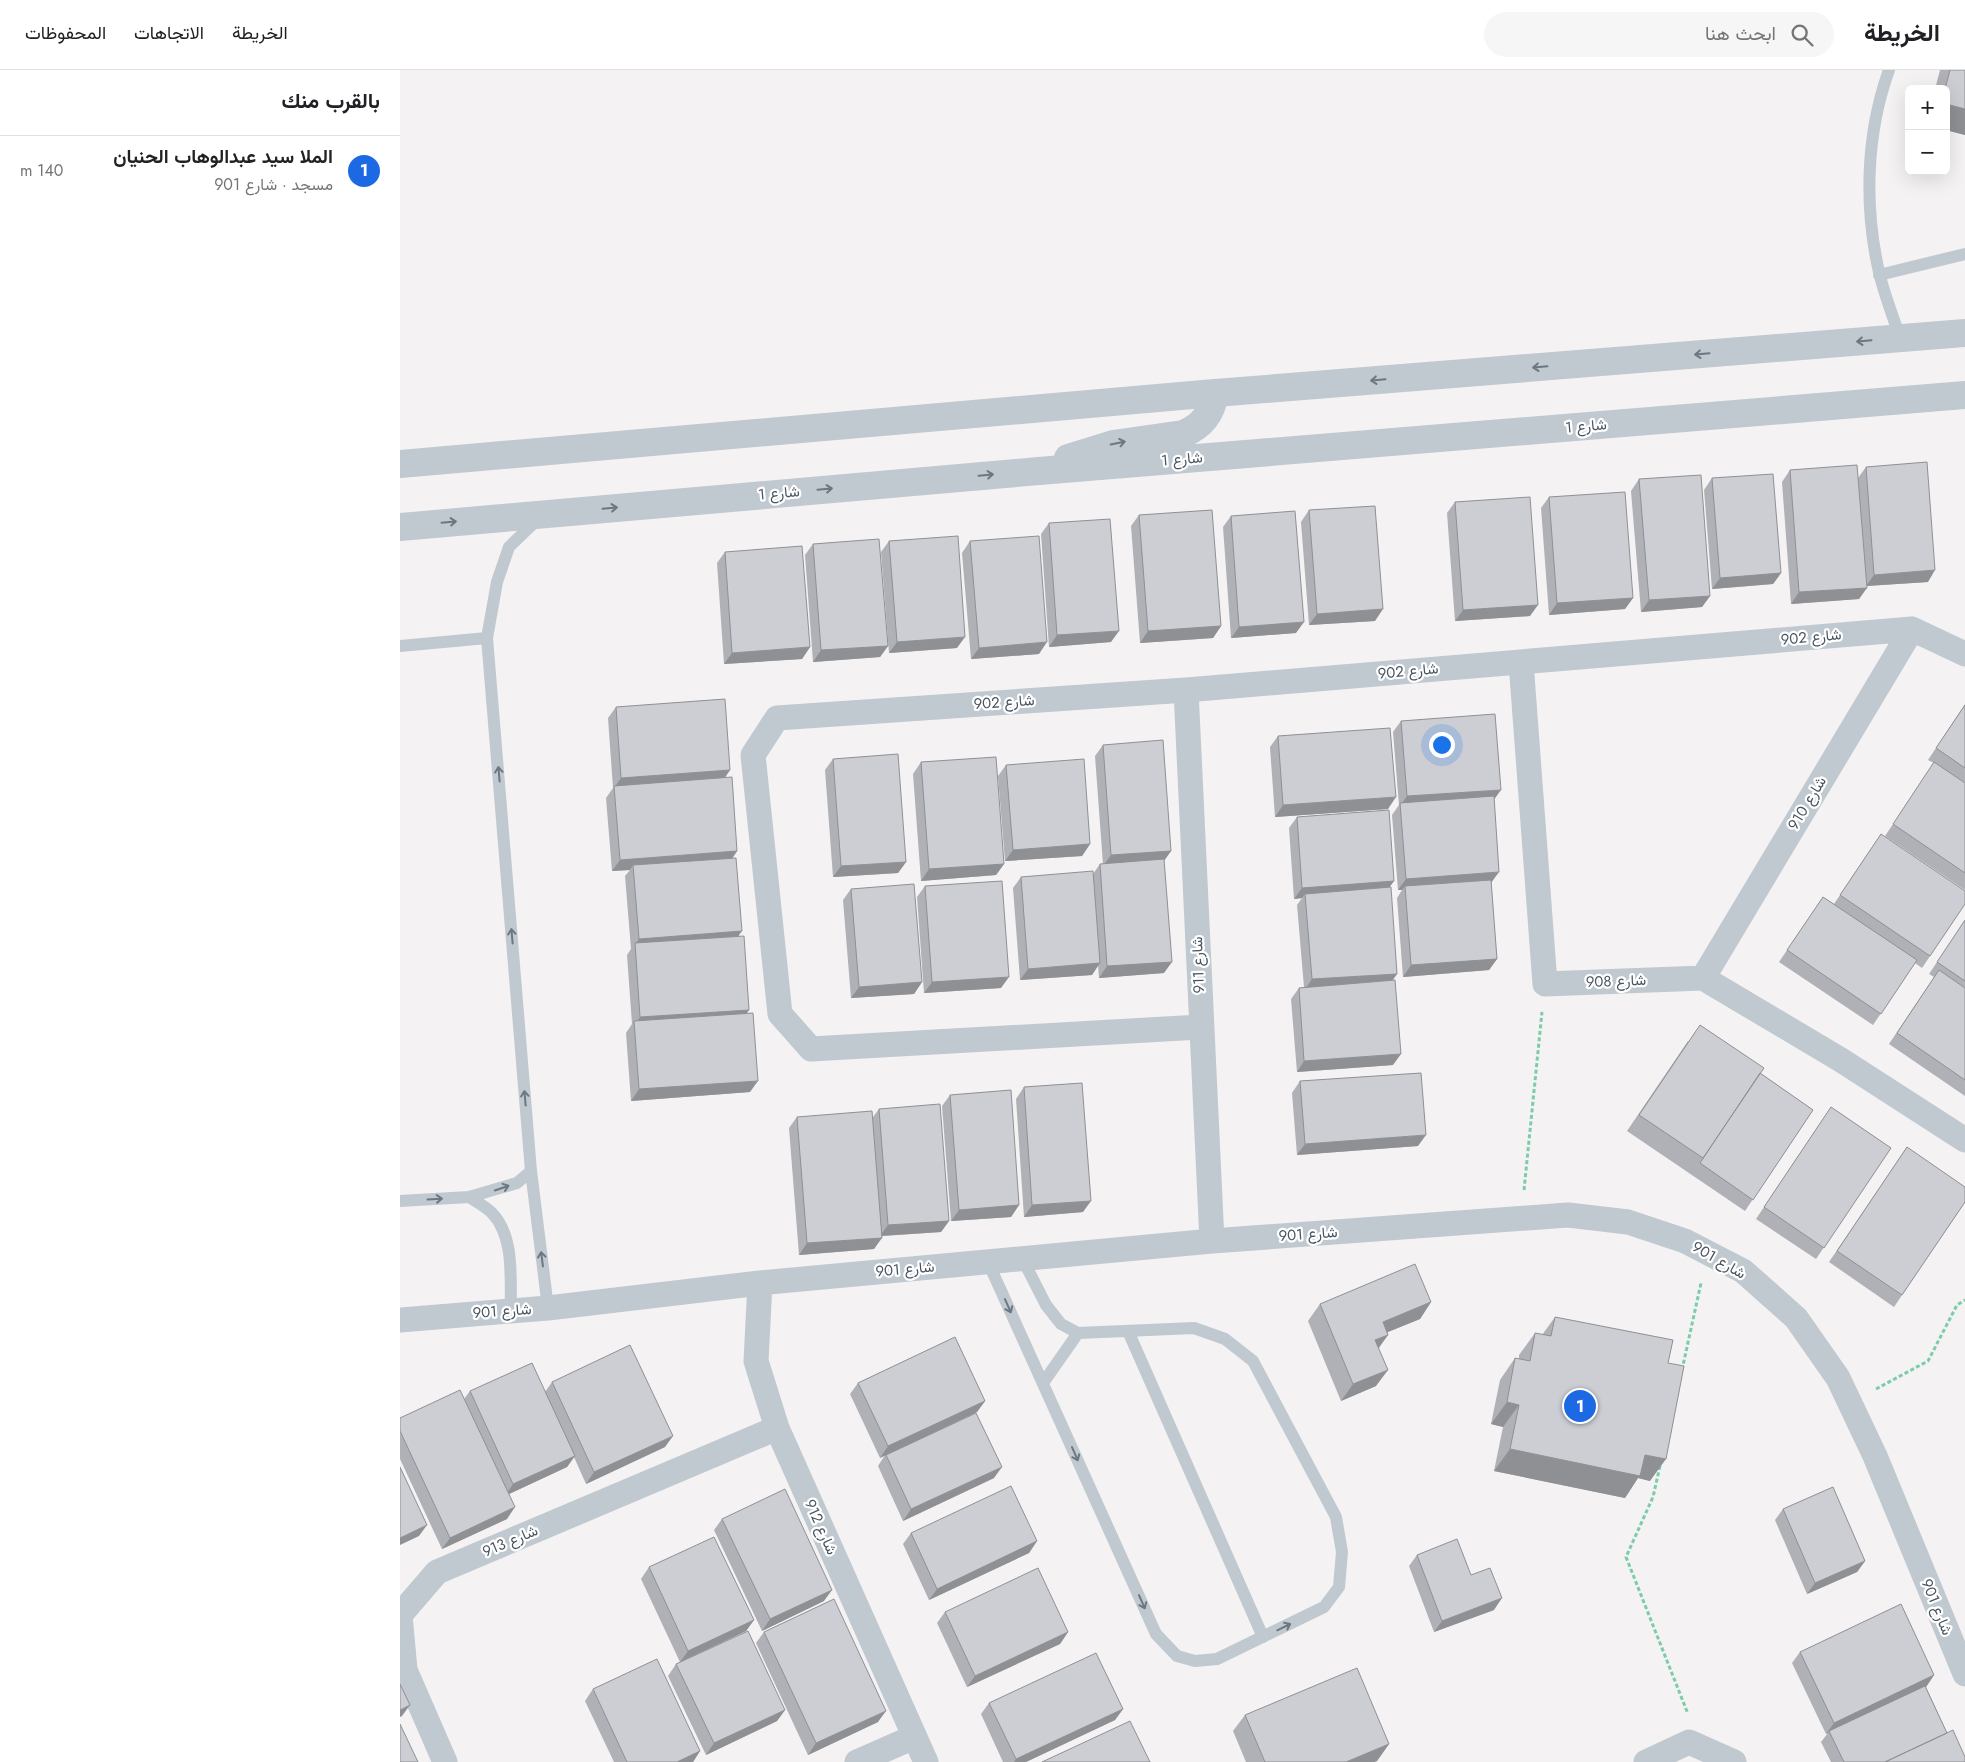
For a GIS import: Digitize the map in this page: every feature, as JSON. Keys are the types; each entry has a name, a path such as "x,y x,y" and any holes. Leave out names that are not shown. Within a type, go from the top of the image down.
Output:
{"street":[{"path":"400,464 1215,393 1965,333"},
{"path":"1040,471 1064,460 1113,444 1183,434 1192,430 1207,417 1213,406 1215,393"},
{"name":"شارع 1","path":"400,527 1040,471 1965,395"},
{"path":"1912,629 1965,654"},
{"name":"شارع 902","path":"1200,1026 811,1050 780,1014 752,755 777,718 1186,690 1912,629"},
{"name":"شارع 910","path":"1703,978 1912,629"},
{"path":"1521,662 1545,984"},
{"name":"شارع 911","path":"1186,690 1200,1026 1212,1241"},
{"path":"1703,978 1840,1060 1965,1140"},
{"name":"شارع 908","path":"1545,984 1703,978"},
{"name":"شارع 901","path":"400,1320 548,1308 760,1283 1212,1241 1568,1215 1628,1222 1685,1240 1743,1271 1796,1318 1838,1378 1850,1403 1879,1465 1964,1669"},
{"name":"شارع 912","path":"760,1283 756,1361 778,1428 926,1762"},
{"name":"شارع 913","path":"445,1762 404,1670 400,1615 437,1572 778,1428"},
{"path":"857,1762 914,1737"},
{"path":"1646,1762 1689,1742 1734,1762"}],"lane":[{"path":"1889,70 1878,110 1869,176 1873,242 1879,274 1900,338"},
{"path":"1879,274 1965,254"},
{"path":"543,514 509,547 497,582 487,638 532,1172 548,1308"},
{"path":"400,646 487,638"},
{"path":"400,1201 469,1198 517,1183 532,1172"},
{"path":"469,1198 491,1212 502,1226 509,1251 511,1310"},
{"path":"988,1262 1156,1634 1177,1656 1195,1661 1217,1659 1324,1607 1339,1586 1342,1552 1336,1517 1253,1361 1226,1339 1194,1328 1078,1333 1061,1324 1046,1305 1022,1258"},
{"path":"1128,1331 1263,1637"},
{"path":"1043,1384 1078,1333"}],"path":[{"path":"1521,1219 1545,984"},
{"path":"1680,1375 1708,1252"},
{"path":"1850,1403 1928,1361 1957,1304 1965,1300"},
{"path":"1661,1459 1653,1497 1626,1557 1701,1747"}],"building":[{"path":"1950,70 1965,70 1965,109 1950,105 1950,85 1946,85"},
{"path":"1927,462 1935,570 1874,575 1866,467"},
{"path":"1857,465 1867,588 1799,592 1790,470"},
{"path":"1773,474 1781,573 1720,578 1712,478"},
{"path":"1701,475 1710,596 1649,600 1639,479"},
{"path":"1625,492 1633,598 1557,603 1549,497"},
{"path":"1530,497 1538,605 1463,610 1455,502"},
{"path":"1375,506 1383,609 1317,614 1309,510"},
{"path":"1212,510 1221,626 1148,631 1139,515"},
{"path":"1295,511 1304,622 1239,627 1231,516"},
{"path":"1110,519 1119,631 1057,635 1049,523"},
{"path":"958,536 965,637 897,642 889,541"},
{"path":"1039,536 1047,642 979,648 970,541"},
{"path":"879,539 888,646 821,650 813,544"},
{"path":"802,546 810,647 732,653 725,552"},
{"path":"725,699 730,770 621,778 616,707"},
{"path":"1965,705 1965,768 1936,748"},
{"path":"1495,714 1501,790 1407,796 1401,721"},
{"path":"1390,728 1396,797 1283,805 1278,736"},
{"path":"1163,740 1171,851 1111,855 1103,745"},
{"path":"898,754 906,862 841,866 833,759"},
{"path":"996,757 1004,864 929,869 921,762"},
{"path":"1084,759 1090,844 1013,850 1006,765"},
{"path":"1934,762 1965,783 1965,873 1893,824"},
{"path":"732,777 737,851 620,860 614,786"},
{"path":"1494,796 1499,872 1406,879 1400,803"},
{"path":"1389,810 1394,881 1302,888 1297,817"},
{"path":"1881,834 1965,891 1965,904 1930,956 1840,895"},
{"path":"736,858 742,931 639,939 633,865"},
{"path":"1164,859 1172,962 1107,966 1100,864"},
{"path":"1093,871 1100,963 1028,969 1021,877"},
{"path":"1491,880 1497,959 1411,965 1405,886"},
{"path":"1002,881 1009,977 932,982 925,886"},
{"path":"914,884 922,982 859,987 851,889"},
{"path":"1391,887 1397,974 1312,979 1305,894"},
{"path":"1823,897 1917,960 1881,1014 1787,950"},
{"path":"1965,920 1965,981 1937,962"},
{"path":"744,936 749,1010 640,1017 635,943"},
{"path":"1939,970 1965,988 1965,1080 1897,1033"},
{"path":"1395,980 1401,1054 1304,1061 1299,988"},
{"path":"753,1013 758,1081 639,1089 634,1021"},
{"path":"1700,1025 1764,1068 1703,1158 1639,1115"},
{"path":"1421,1073 1426,1135 1305,1144 1300,1081"},
{"path":"1760,1073 1813,1110 1753,1200 1700,1163"},
{"path":"1082,1083 1091,1201 1032,1205 1024,1087"},
{"path":"1011,1090 1019,1205 959,1210 950,1095"},
{"path":"940,1104 949,1221 888,1225 879,1109"},
{"path":"1831,1107 1891,1148 1824,1248 1764,1207"},
{"path":"872,1111 882,1238 807,1243 797,1117"},
{"path":"1907,1147 1965,1187 1965,1202 1902,1295 1837,1251"},
{"path":"1415,1264 1431,1302 1383,1322 1388,1335 1375,1340 1388,1370 1353,1384 1320,1304"},
{"path":"1555,1317 1673,1340 1668,1363 1684,1366 1666,1459 1645,1455 1640,1476 1510,1449 1519,1405 1507,1402 1515,1358 1530,1361 1535,1333 1551,1336"},
{"path":"955,1337 985,1401 888,1446 858,1383"},
{"path":"630,1345 673,1436 594,1472 552,1382"},
{"path":"532,1363 575,1456 513,1484 470,1391"},
{"path":"460,1390 515,1507 450,1538 400,1431 400,1418"},
{"path":"976,1413 1002,1467 911,1509 886,1455"},
{"path":"400,1467 427,1525 400,1538"},
{"path":"1011,1486 1037,1541 937,1589 911,1533"},
{"path":"1833,1487 1865,1561 1815,1583 1783,1509"},
{"path":"785,1489 832,1590 770,1619 722,1519"},
{"path":"714,1537 754,1620 688,1651 649,1567"},
{"path":"1457,1539 1471,1575 1490,1568 1502,1598 1442,1621 1417,1555"},
{"path":"1038,1568 1068,1632 975,1676 945,1612"},
{"path":"834,1599 886,1711 816,1743 764,1632"},
{"path":"1901,1604 1934,1675 1834,1723 1800,1652"},
{"path":"748,1631 785,1710 714,1743 676,1664"},
{"path":"1096,1653 1123,1709 1016,1759 989,1703"},
{"path":"657,1659 700,1751 677,1762 627,1762 593,1689"},
{"path":"1357,1668 1389,1744 1346,1762 1265,1762 1245,1715"},
{"path":"400,1684 410,1705 400,1710"},
{"path":"1925,1686 1947,1733 1885,1762 1844,1762 1829,1731"},
{"path":"1130,1721 1150,1762 1042,1762"},
{"path":"400,1724 418,1762 400,1762"},
{"path":"1953,1730 1965,1757 1965,1762 1885,1762"}],"place":[{"name":"الملا سيد عبدالوهاب الحنيان","path":"1580,1406"}]}
